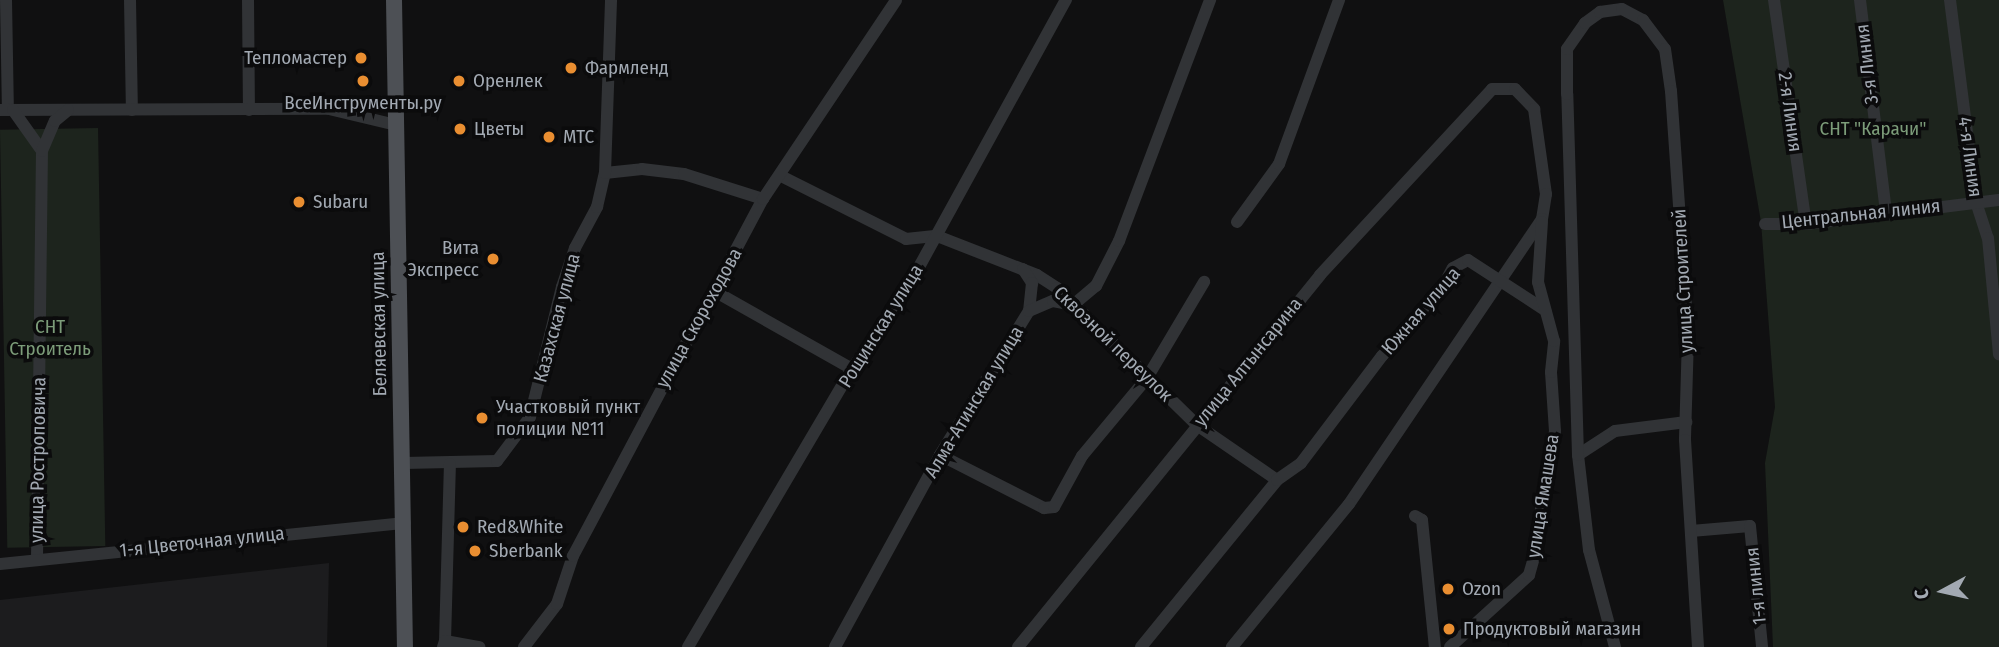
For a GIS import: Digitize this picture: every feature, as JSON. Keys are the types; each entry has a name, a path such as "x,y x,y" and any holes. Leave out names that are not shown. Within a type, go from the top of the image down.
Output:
{"main road":[{"name":"Беляевская улица","path":"394,0 404,463 405,647"}],"street":[{"path":"6,0 7,110 42,150 55,121 68,110"},
{"path":"130,0 132,110"},
{"path":"248,0 249,110"},
{"name":"Казахская улица","path":"450,464 497,461 530,417 562,286 597,207 605,173 611,0"},
{"name":"улица Скороходова","path":"524,647 557,604 573,556 657,392 716,292 763,199 781,177 896,0"},
{"name":"Рощинская улица","path":"688,647 852,369 937,236 1066,0"},
{"path":"1073,305 1096,286 1119,241 1210,0"},
{"path":"1237,222 1279,164 1339,0"},
{"name":"2-я Линия","path":"1774,0 1806,223"},
{"name":"3-я Линия","path":"1860,0 1886,211"},
{"name":"4-я Линия","path":"1950,0 1976,202 1988,238 1999,354"},
{"name":"улица Строителей","path":"1578,456 1567,49 1585,23 1600,12 1622,9 1643,20 1665,49 1688,337 1686,422 1698,647"},
{"name":"улица Ямашева","path":"1450,647 1529,575 1540,536 1541,502 1555,431 1550,372 1554,341 1538,282 1546,194 1534,109 1514,89 1492,89"},
{"name":"улица Алтынсарина","path":"1018,647 1312,284 1492,89"},
{"path":"7,110 329,110 396,125"},
{"name":"улица Ростроповича","path":"37,559 42,150"},
{"path":"605,173 642,169 684,174 763,199"},
{"name":"Сквозной переулок","path":"781,177 906,239 937,236 1020,266 1057,288 1197,425 1277,480"},
{"name":"Центральная линия","path":"1765,223 1806,223 1886,211 1999,200"},
{"path":"1232,647 1349,504 1542,219"},
{"name":"Южная улица","path":"1140,647 1277,480 1301,463 1382,356 1440,292 1453,268 1468,260 1501,280"},
{"path":"1020,266 1032,283 1029,310"},
{"path":"1501,280 1545,310"},
{"path":"940,455 1044,508 1054,506 1082,456 1147,378 1204,282"},
{"path":"716,292 852,369"},
{"name":"Алма-Атинская улица","path":"835,647 940,455 1029,310 1053,301 1073,305"},
{"path":"1615,647 1589,550 1578,456 1615,431 1686,422"},
{"path":"404,463 450,464 444,644 479,647"},
{"path":"1415,516 1422,520 1435,647"},
{"name":"1-я Цветочная улица","path":"0,564 405,523"},
{"name":"1-я линия","path":"1691,531 1750,526 1762,647"}],"shaded area":[{"path":"329,563 327,647 0,647 0,600"}],"green space":[{"name":"СНТ \"Карачи\"","path":"1723,0 1999,0 1999,647 1773,647 1765,463 1775,407 1761,222"},
{"name":"СНТ Строитель","path":"98,128 105,546 7,548 0,130"}],"place":[{"name":"Тепломастер","path":"361,58"},
{"name":"Фармленд","path":"571,68"},
{"name":"ВсеИнструменты.ру","path":"363,81"},
{"name":"Оренлек","path":"459,81"},
{"name":"Цветы","path":"460,129"},
{"name":"МТС","path":"549,137"},
{"name":"Subaru","path":"299,202"},
{"name":"Вита Экспресс","path":"493,259"},
{"name":"Участковый пункт полиции №11","path":"482,418"},
{"name":"Red&White","path":"463,527"},
{"name":"Sberbank","path":"475,551"},
{"name":"Ozon","path":"1448,589"},
{"name":"Продуктовый магазин","path":"1449,629"}]}
